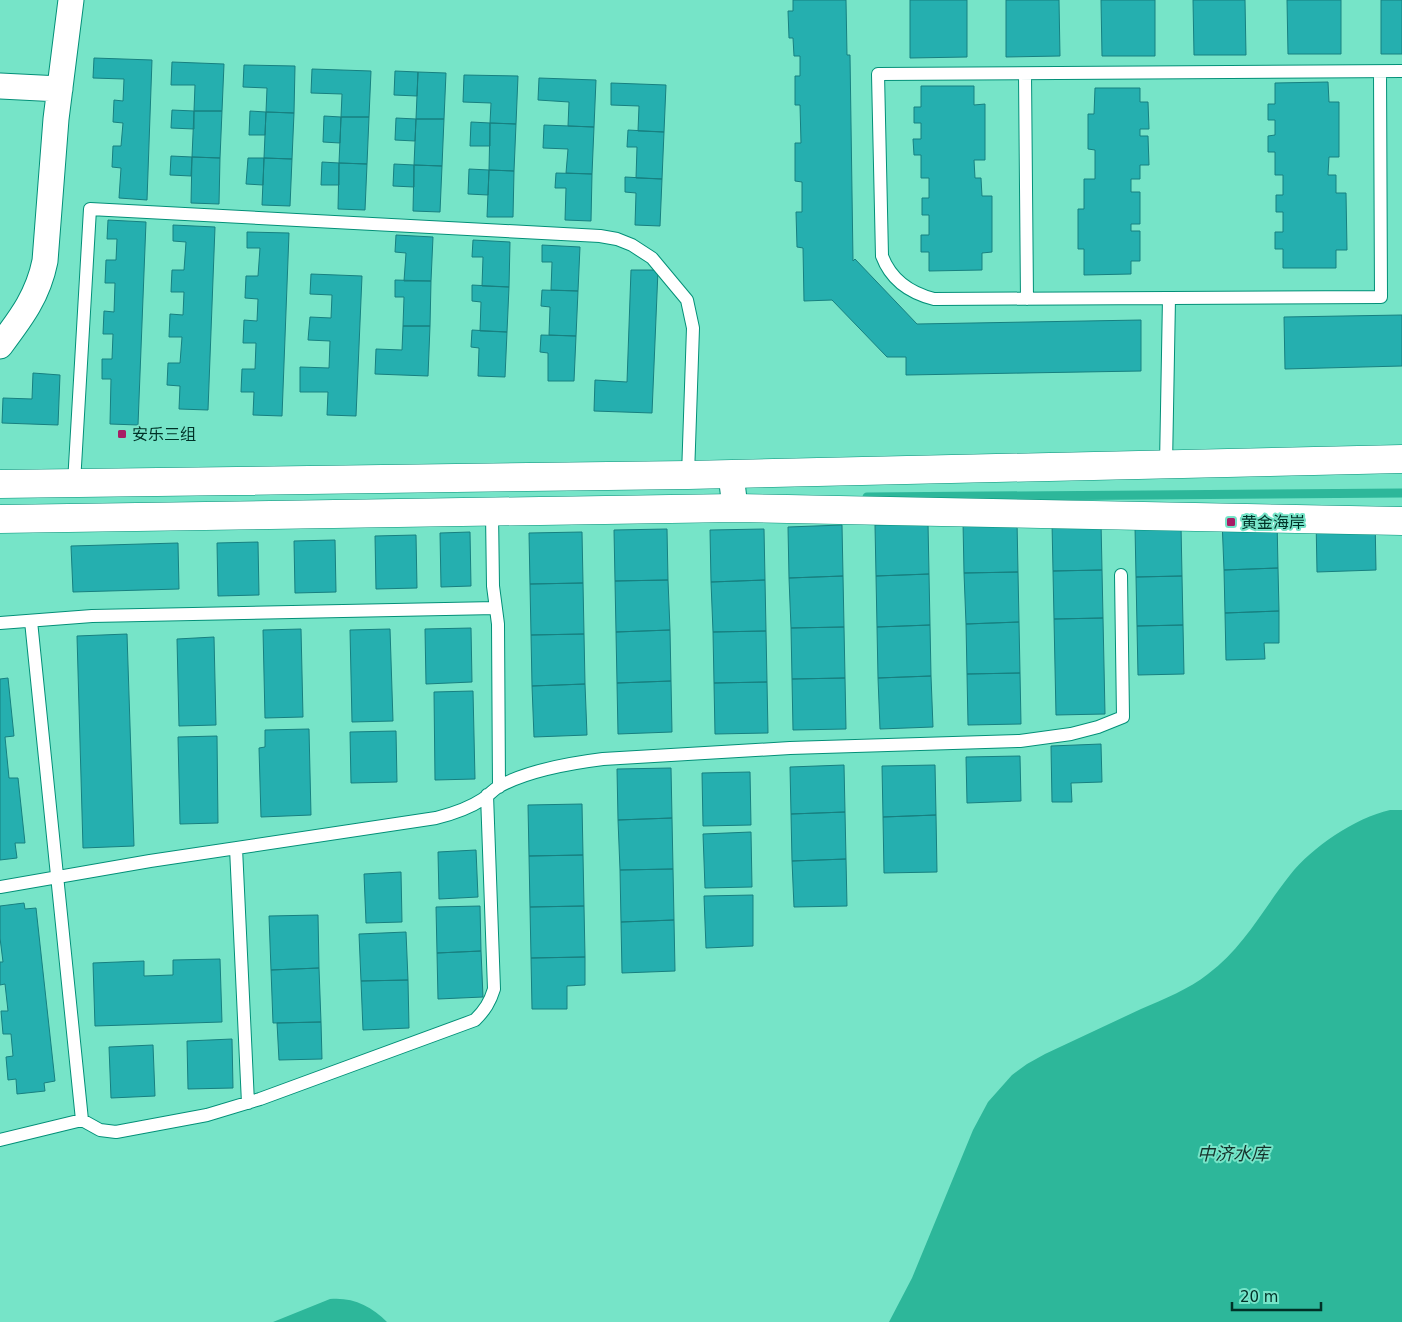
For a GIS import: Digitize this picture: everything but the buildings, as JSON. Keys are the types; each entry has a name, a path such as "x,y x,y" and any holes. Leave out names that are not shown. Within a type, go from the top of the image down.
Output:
{"street":[{"path":"0,346 25,312 41,279 45,261 60,89 71,0"},
{"path":"0,86 60,89"},
{"path":"0,484 688,475 1402,459"},
{"path":"731,474 735,508"},
{"path":"0,519 735,508 1402,521"}],"lane":[{"path":"1380,72 1381,297 934,300 910,290 892,276 882,256 878,74 1402,71"},
{"path":"1026,74 1026,299"},
{"path":"74,483 90,209 600,236 617,239 632,245 652,258 687,300 693,328 688,475"},
{"path":"1166,465 1169,298"},
{"path":"492,513 493,586 498,624 498,787"},
{"path":"0,886 436,818 467,809 488,796 498,787 554,767 603,759 790,748 1020,741 1071,734 1098,727 1123,717 1122,574"},
{"path":"0,623 92,616 496,608"},
{"path":"31,621 82,1120"},
{"path":"0,1140 82,1120 100,1130 116,1132 207,1115 248,1103 475,1020 490,1002 494,989 488,796"},
{"path":"236,848 248,1103"}],"water":[{"name":"中济水库","path":"1390,810 1402,810 1402,1322 889,1322 912,1278 973,1130 988,1102 1012,1075 1045,1054 1176,993 1201,979 1221,963 1243,940 1290,875 1310,854 1349,827"},
{"path":"330,1299 354,1301 375,1311 387,1322 273,1322"}],"waterway":[{"path":"867,497 1402,493"}],"place":[{"name":"安乐三组","path":"122,434"},
{"name":"黄金海岸","path":"1231,522"}]}
